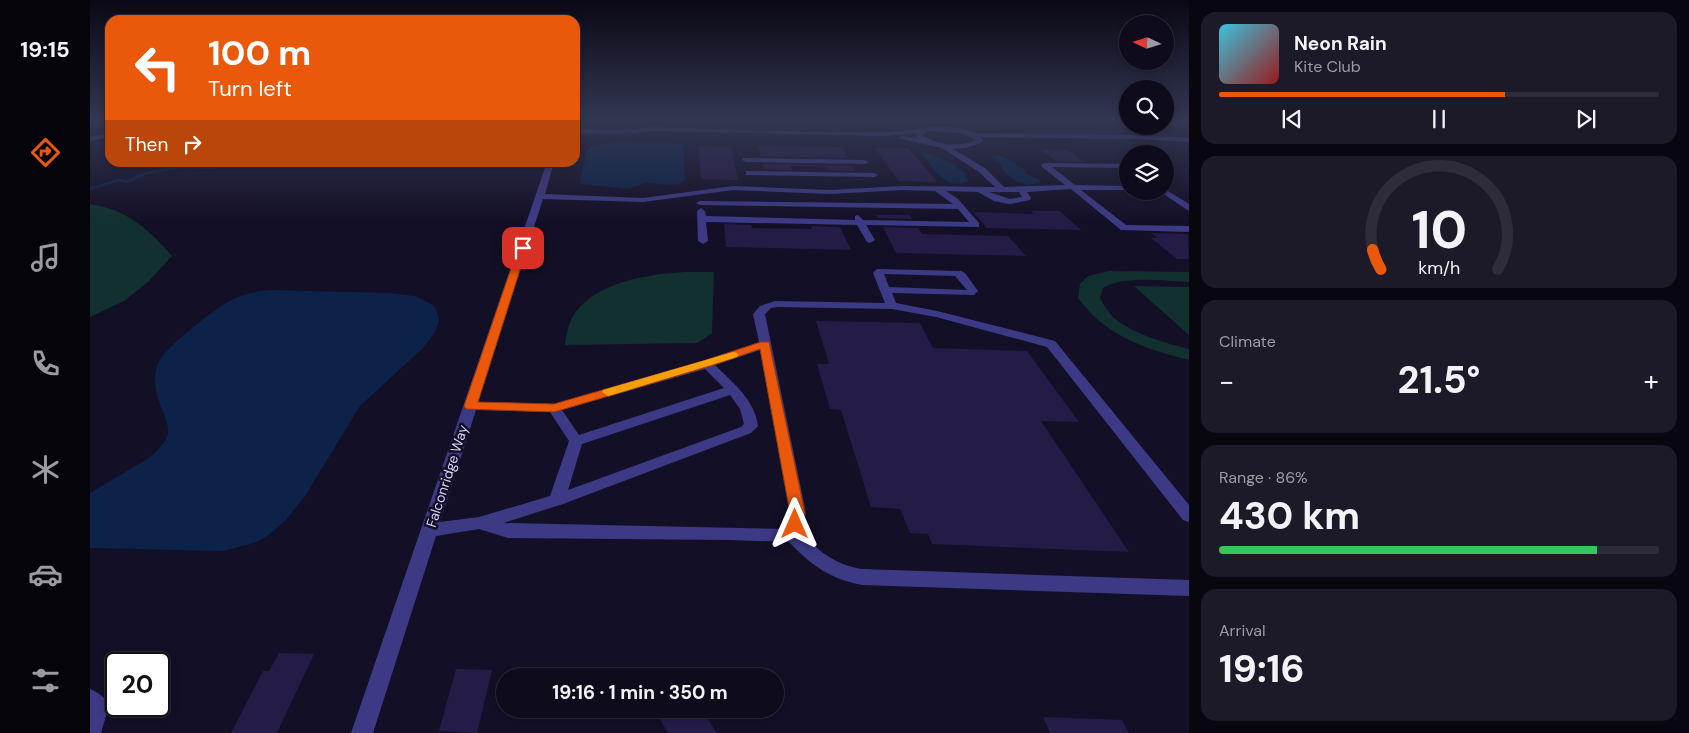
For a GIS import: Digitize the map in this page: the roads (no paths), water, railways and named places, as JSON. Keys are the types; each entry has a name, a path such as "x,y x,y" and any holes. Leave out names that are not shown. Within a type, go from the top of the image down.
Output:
{"street":[{"path":"858,153 884,189"},
{"path":"956,153 967,163 982,170 1002,190"},
{"path":"973,153 982,170"},
{"path":"753,188 746,156 865,162"},
{"path":"1119,167 1045,165 1124,228 1189,229"},
{"name":"Falconridge Way","path":"362,733 549,167"},
{"path":"749,173 874,175"},
{"path":"540,196 643,200 724,189 753,188 844,191 936,188 1022,190 1071,187 1119,188"},
{"path":"701,219 976,225 955,201 936,188"},
{"path":"980,189 993,198 1014,202 1027,198 1022,190"},
{"path":"844,191 870,240"},
{"path":"688,194 700,203 960,207"},
{"path":"1174,198 1189,208"},
{"path":"700,203 703,241"},
{"path":"885,290 970,293 972,291 961,275 957,273 881,271 878,273 885,290 892,306"},
{"path":"793,536 798,513 759,314 761,310 771,305 786,303 892,306 956,318 1051,344 1189,516"},
{"path":"471,406 554,408 707,364 765,344"},
{"path":"429,530 479,523 557,500 746,430 751,426 750,414 732,390 707,364"},
{"path":"576,441 732,390"},
{"path":"554,408 576,441"},
{"path":"557,500 576,441"},
{"path":"479,523 508,531 730,533 793,536 826,566 850,575 1000,583 1189,588"},
{"path":"90,732 94,702"}],"water":[{"path":"586,153 683,153 685,180 679,184 646,183 628,189 580,183"},
{"path":"921,153 932,154 956,165 957,168 967,174 965,176 968,181 953,184 935,171"},
{"path":"997,155 1024,169 1026,174 1038,179 1041,183 1027,185 1016,181 1005,173 1000,164 991,157"},
{"path":"271,290 389,293 415,296 433,305 439,321 434,334 422,349 360,406 305,496 285,521 266,537 254,543 223,551 90,548 90,493 149,458 167,437 167,423 155,383 156,369 162,356 187,332 227,303 248,294"}],"waterway":[{"path":"92,188 90,189 119,180 127,182 146,173 181,167"},
{"path":"181,167 216,167"}]}
